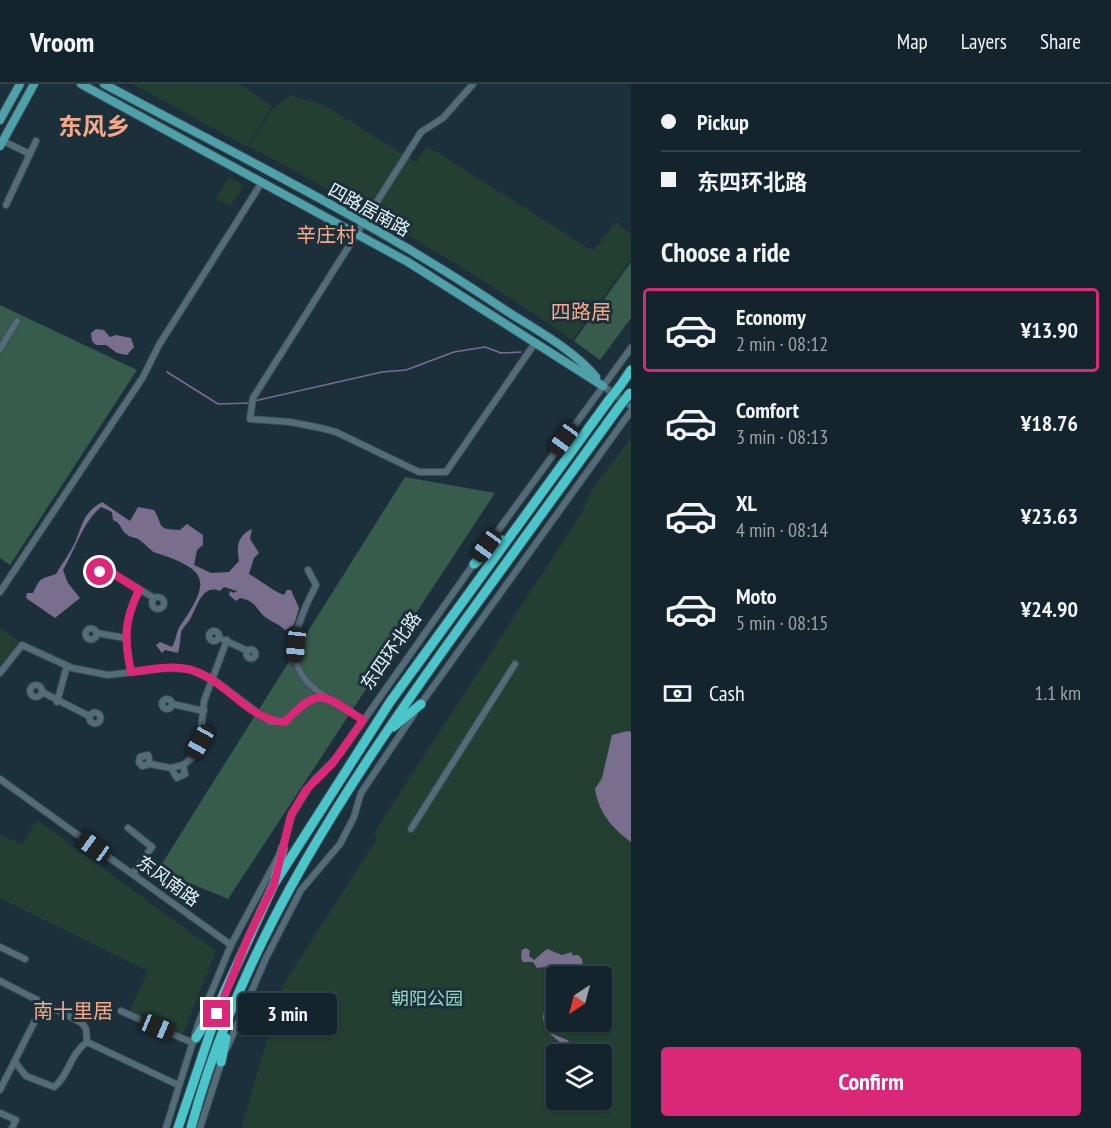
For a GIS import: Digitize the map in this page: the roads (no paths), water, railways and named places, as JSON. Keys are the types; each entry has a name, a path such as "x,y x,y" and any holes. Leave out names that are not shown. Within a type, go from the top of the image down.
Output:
{"highway":[{"name":"东四环北路","path":"178,1128 223,995 274,884 390,702 631,370"},
{"path":"191,1128 217,1048 231,1015 291,886 327,823 384,734 630,392"},
{"path":"474,564 515,529"},
{"path":"384,734 421,704"},
{"path":"274,884 283,848"},
{"path":"194,1040 223,995"},
{"path":"220,1062 231,1015"}],"main road":[{"path":"0,120 20,84"},
{"path":"1,143 34,84"},
{"path":"81,84 455,290 603,386"},
{"name":"四路居南路","path":"104,84 421,255 588,368 603,386"}],"street":[{"path":"473,84 443,118 421,132 364,224 355,233 253,398 250,419 290,422 336,432 419,472 446,472 535,343"},
{"path":"6,206 36,141"},
{"path":"1,143 30,154"},
{"path":"0,592 143,377 159,345 262,182"},
{"path":"0,349 18,321"},
{"name":"东四环北路","path":"166,1128 199,1022 231,945 283,848 291,815 306,790 332,764 631,348"},
{"path":"603,386 631,406"},
{"path":"200,1128 220,1062 266,958 301,890 340,844 354,817 361,793 421,704 631,411"},
{"path":"104,568 154,598"},
{"path":"308,570 316,585 297,630 294,660 307,686 363,720"},
{"path":"131,672 125,638 130,609 139,590"},
{"path":"97,633 125,638"},
{"path":"219,638 248,651"},
{"path":"150,764 171,768 183,765 192,758 200,742 204,701 227,640"},
{"path":"0,673 22,645 67,666 108,675 166,668 189,669 213,681 270,722 285,722 307,699 326,697"},
{"path":"411,829 515,664"},
{"path":"57,702 67,666"},
{"path":"42,692 57,702 90,716"},
{"path":"172,705 204,711"},
{"path":"171,768 177,778 182,777 183,765"},
{"name":"东风南路","path":"0,779 231,945"},
{"path":"128,828 152,847 133,874"},
{"path":"0,947 25,959"},
{"path":"0,981 82,1023 86,1029 87,1042"},
{"path":"0,1090 44,1004"},
{"path":"121,1011 194,1040"},
{"path":"15,1062 26,1076 54,1087 60,1082 77,1051 87,1042"},
{"path":"87,1042 178,1085"},
{"path":"0,1113 16,1120 12,1128"}],"waterway":[{"path":"254,401 382,372 406,370 454,352 485,347 501,353 521,352"},
{"path":"167,372 218,404 250,403"}],"district":[{"name":"东风乡","path":"94,127"},
{"name":"辛庄村","path":"326,235"},
{"name":"四路居","path":"581,312"},
{"name":"南十里居","path":"73,1011"}],"park label":[{"name":"朝阳公园","path":"427,999"}]}
